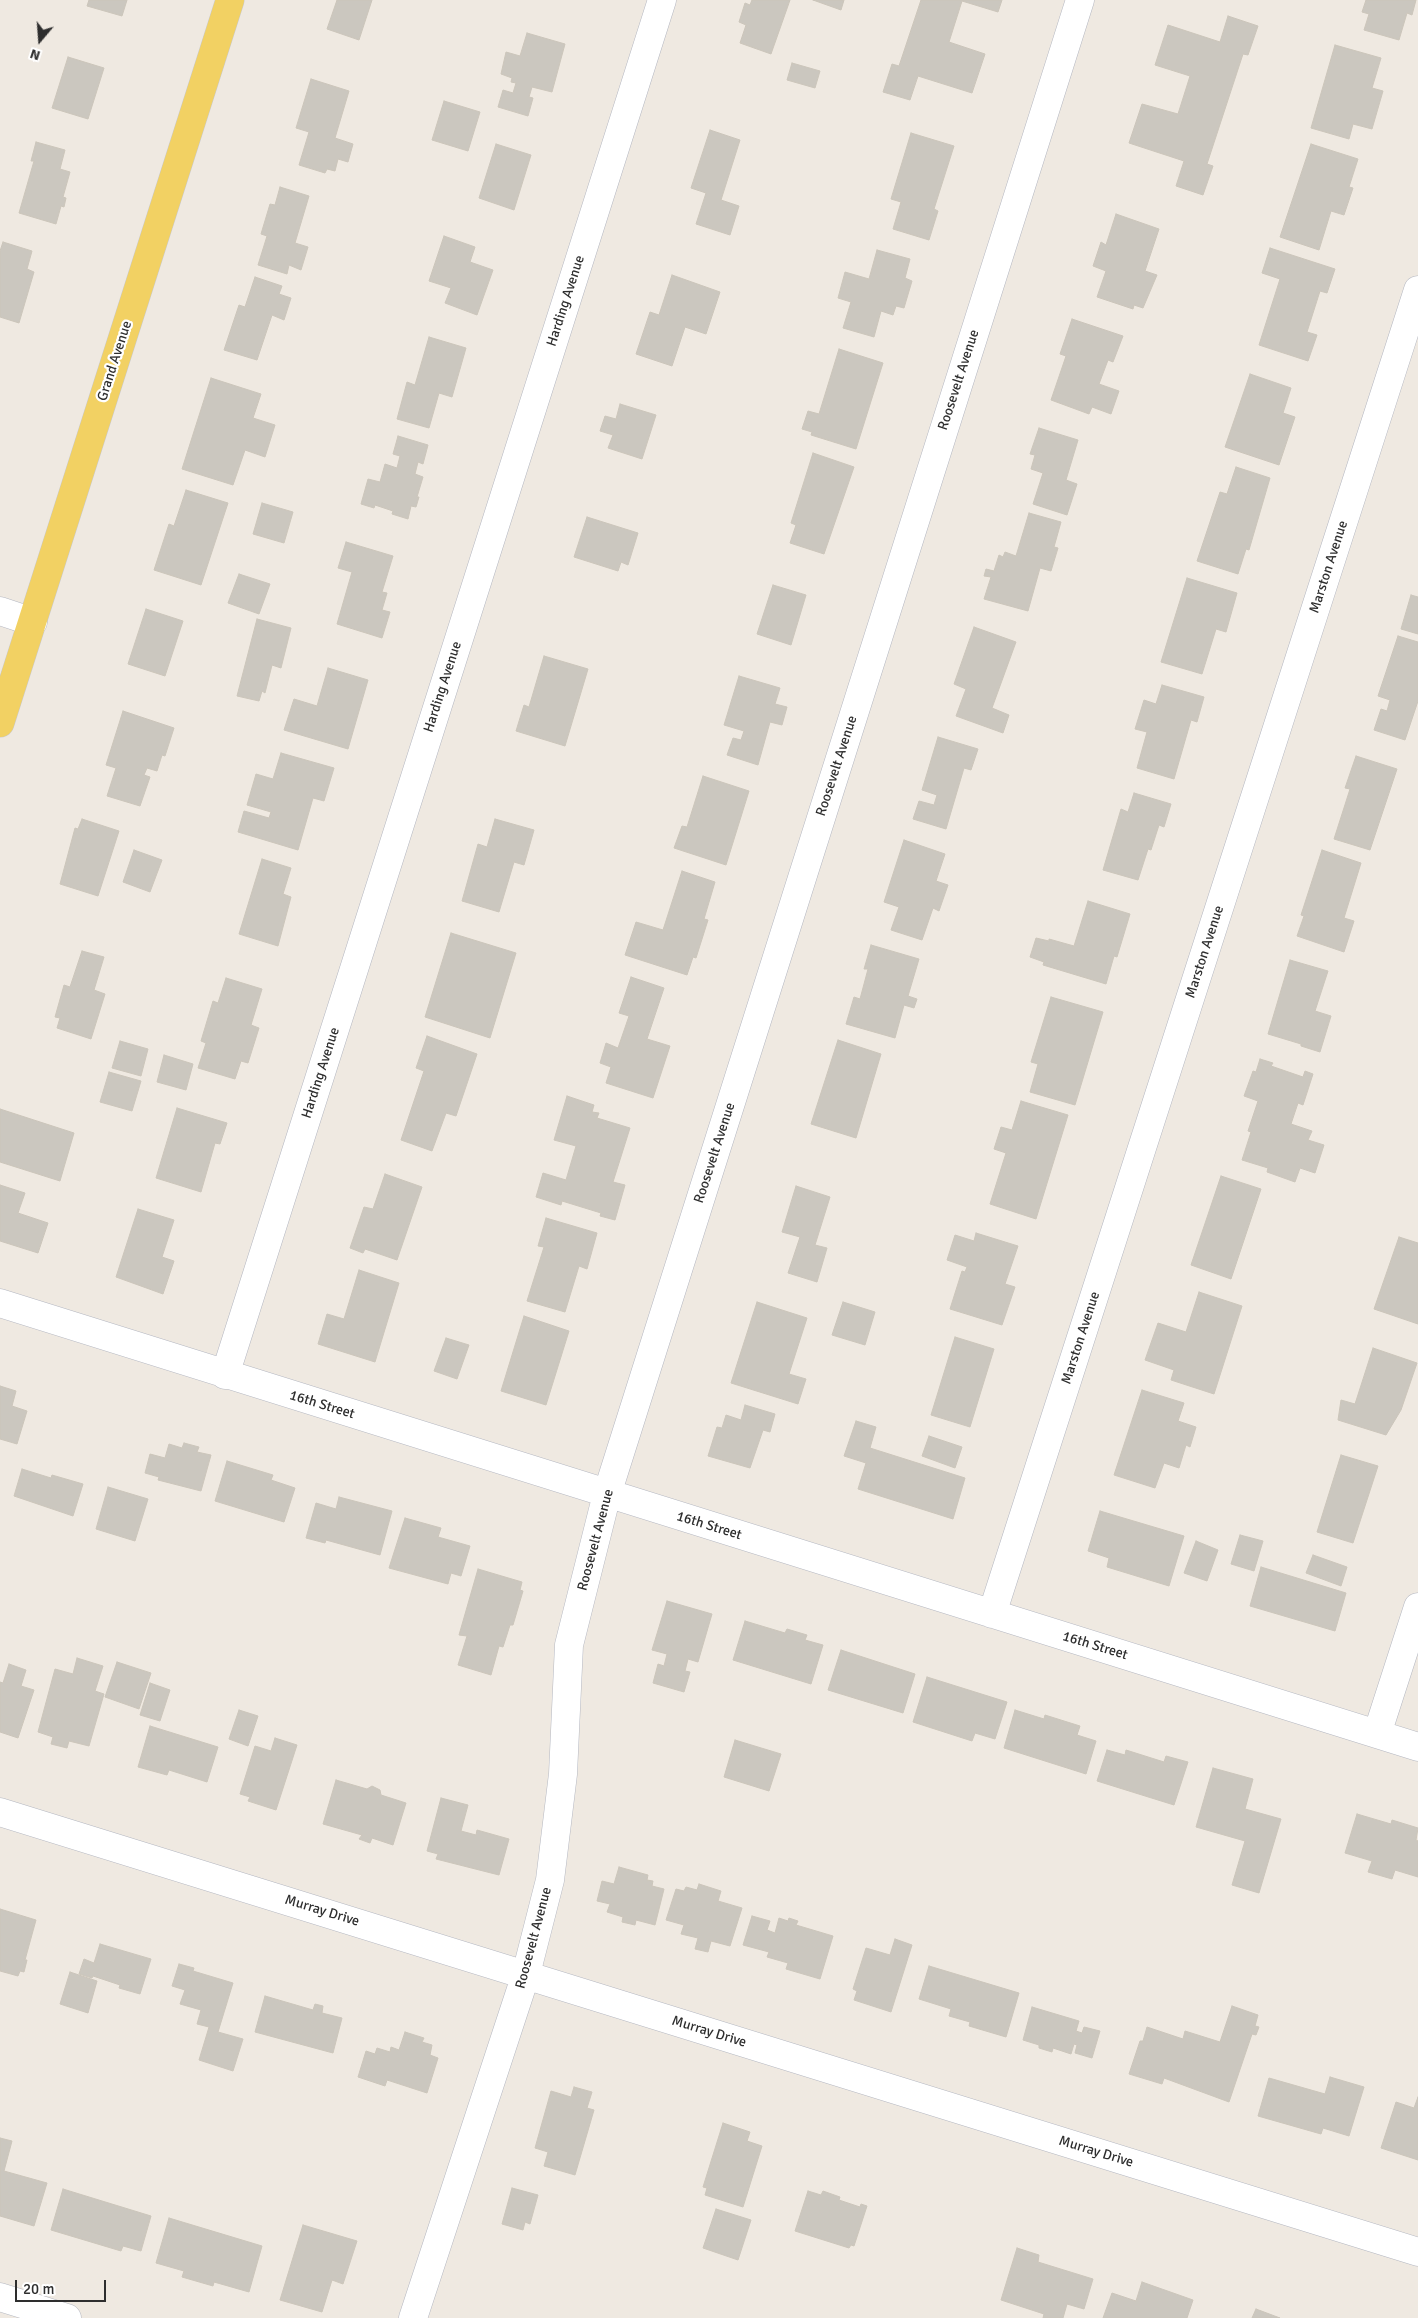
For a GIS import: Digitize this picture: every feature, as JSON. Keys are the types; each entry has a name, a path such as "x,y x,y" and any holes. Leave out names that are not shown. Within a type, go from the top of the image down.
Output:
{"main road":[{"name":"Grand Avenue","path":"0,723 230,0"}],"street":[{"name":"Harding Avenue","path":"225,1375 662,0"},
{"name":"Roosevelt Avenue","path":"413,2318 526,1974 550,1880 562,1774 569,1645 607,1494 1080,0"},
{"name":"Marston Avenue","path":"992,1614 1418,290"},
{"path":"0,611 32,622"},
{"name":"16th Street","path":"0,1303 1418,1747"},
{"path":"1377,1734 1418,1608"},
{"name":"Murray Drive","path":"0,1812 1418,2252"},
{"path":"0,2297 67,2318"}],"building":[{"path":"89,0 127,0 122,16 87,6"},
{"path":"337,0 372,0 359,40 327,29"},
{"path":"752,0 790,0 771,54 740,43 746,25 739,22 745,3 750,5"},
{"path":"813,0 844,0 841,10"},
{"path":"921,0 1002,0 998,12 962,1 949,42 985,54 972,93 918,76 910,100 883,92 892,64 899,66"},
{"path":"1366,0 1416,0 1412,15 1407,13 1399,40 1364,30 1369,14 1362,12"},
{"path":"1228,16 1258,26 1248,55 1243,54 1207,164 1213,166 1203,195 1176,186 1184,161 1129,143 1142,104 1178,114 1190,76 1155,65 1168,25 1220,42"},
{"path":"527,33 565,44 552,92 532,87 529,97 533,98 528,116 498,107 503,90 513,93 516,83 511,82 512,78 501,74 506,52 520,56"},
{"path":"1335,45 1381,58 1372,88 1383,91 1372,129 1353,124 1349,139 1311,128"},
{"path":"68,57 104,68 88,119 52,108"},
{"path":"792,63 820,71 815,88 787,80"},
{"path":"311,79 349,91 335,138 353,144 348,162 338,159 335,171 327,169 325,173 299,165 309,132 296,128"},
{"path":"444,101 480,112 468,151 432,140"},
{"path":"710,130 740,140 721,200 739,206 730,235 696,224 706,193 691,188"},
{"path":"911,133 954,146 934,209 938,211 929,240 893,229 901,202 891,199"},
{"path":"36,142 65,150 60,169 70,172 63,197 66,198 64,207 61,206 56,224 19,213 34,161 31,161"},
{"path":"496,144 531,155 514,210 479,198"},
{"path":"1311,144 1358,159 1349,187 1353,188 1344,215 1331,211 1319,250 1280,237"},
{"path":"280,187 309,196 295,243 308,247 301,270 289,265 287,274 258,265 267,236 261,234 270,204 275,205"},
{"path":"1116,214 1159,229 1145,271 1157,275 1143,308 1134,305 1133,309 1097,297 1106,271 1093,266 1101,242 1106,245"},
{"path":"444,236 475,247 470,262 493,270 477,315 445,303 451,288 429,281"},
{"path":"3,242 32,251 27,269 34,272 19,323 0,317 0,251"},
{"path":"1270,248 1335,269 1327,293 1320,291 1307,332 1317,335 1308,361 1259,345 1280,279 1262,273"},
{"path":"877,250 910,259 905,278 912,281 904,308 896,306 893,315 881,311 874,337 843,328 851,302 838,298 845,272 869,279"},
{"path":"672,275 720,292 706,334 685,327 672,366 636,354 650,312 659,315"},
{"path":"255,277 282,286 279,294 291,298 284,320 272,315 257,360 224,350 239,305 245,307"},
{"path":"1072,319 1123,336 1113,362 1108,360 1099,384 1119,391 1111,414 1092,407 1089,414 1051,400 1066,356 1060,354"},
{"path":"429,337 466,348 452,397 439,393 429,428 397,419 407,382 415,385"},
{"path":"839,349 883,363 856,449 811,435 812,432 802,429 808,411 819,414"},
{"path":"1250,374 1291,388 1283,413 1295,417 1279,465 1225,447"},
{"path":"211,378 261,394 253,418 275,425 265,457 245,450 233,485 182,469"},
{"path":"620,404 656,415 642,459 608,448 613,435 600,431 605,416 616,419"},
{"path":"1039,428 1078,440 1066,480 1077,484 1067,515 1033,504 1043,473 1031,469 1035,455 1030,454"},
{"path":"398,436 428,445 423,464 418,462 415,474 423,477 416,507 411,506 408,519 392,514 393,511 375,505 374,508 361,504 368,479 380,482 385,464 397,468 400,456 393,454"},
{"path":"813,453 854,467 824,554 790,543 796,525 791,523"},
{"path":"1236,467 1270,478 1249,550 1246,549 1238,574 1197,561 1220,492 1227,494"},
{"path":"186,490 228,503 201,585 154,570 169,524 174,526"},
{"path":"262,503 293,512 284,543 253,534"},
{"path":"1029,513 1061,522 1054,547 1058,548 1051,571 1040,568 1028,611 984,599 991,577 984,576 986,569 994,571 999,555 1003,557 1005,552 1016,556"},
{"path":"587,517 638,533 628,565 621,562 618,571 574,557"},
{"path":"346,542 393,556 382,592 387,593 382,610 390,612 382,638 337,624 352,572 338,568"},
{"path":"239,574 270,584 259,614 228,603"},
{"path":"1187,578 1237,593 1226,632 1216,629 1202,674 1161,662"},
{"path":"773,585 806,595 791,645 757,634"},
{"path":"1411,595 1418,597 1418,634 1401,629"},
{"path":"146,609 183,621 165,676 128,664"},
{"path":"257,619 291,628 281,668 272,665 265,693 262,691 259,701 237,696"},
{"path":"974,627 1016,642 992,708 1009,715 1003,733 956,716 966,689 954,684"},
{"path":"1398,636 1418,642 1418,701 1405,740 1374,730 1381,709 1387,711 1390,700 1378,696"},
{"path":"544,656 588,669 565,746 516,731 524,705 529,707"},
{"path":"328,668 368,680 348,749 284,730 294,699 317,706"},
{"path":"739,676 780,688 775,704 787,707 782,725 770,722 758,765 727,755 733,738 741,740 744,731 724,725"},
{"path":"1162,685 1204,697 1197,722 1191,720 1174,779 1137,768 1147,732 1135,729 1144,700 1156,704"},
{"path":"123,711 174,728 165,756 162,755 157,771 147,768 144,775 150,777 140,806 107,796 116,768 106,765"},
{"path":"938,737 978,749 971,770 964,768 946,829 913,819 919,801 934,805 937,795 922,790"},
{"path":"281,753 334,768 324,801 313,798 298,850 238,832 244,811 269,818 271,812 247,805 256,774 273,779"},
{"path":"1356,756 1397,769 1370,850 1334,839 1350,789 1345,788"},
{"path":"703,776 749,791 726,865 674,848 682,826 687,827"},
{"path":"1134,793 1171,804 1164,827 1159,825 1151,850 1148,849 1138,880 1103,870 1121,809 1128,812"},
{"path":"82,819 119,831 98,896 60,884 75,828 78,829"},
{"path":"495,819 534,830 524,865 514,862 499,912 462,901 478,844 487,847"},
{"path":"904,840 945,854 936,881 948,885 939,911 933,908 922,940 891,930 899,907 884,902"},
{"path":"134,850 162,860 150,892 123,882"},
{"path":"1322,850 1361,863 1344,918 1354,921 1344,952 1297,936 1304,916 1301,915"},
{"path":"262,859 291,868 283,894 291,897 278,946 239,934"},
{"path":"682,871 715,882 704,919 708,920 696,958 693,957 687,975 625,955 636,922 663,930"},
{"path":"1088,901 1130,914 1117,957 1114,956 1106,984 1043,965 1044,962 1030,957 1036,938 1049,941 1049,939 1074,946"},
{"path":"451,933 516,953 490,1038 425,1017"},
{"path":"871,945 919,959 908,996 917,999 914,1008 904,1005 895,1038 846,1024 854,997 860,999 868,969 864,969"},
{"path":"82,951 104,957 94,990 105,994 91,1039 57,1028 60,1018 55,1017 64,985 70,987"},
{"path":"1290,960 1328,971 1315,1011 1331,1016 1320,1052 1268,1034"},
{"path":"631,977 664,988 647,1039 670,1046 653,1098 606,1083 611,1067 600,1063 606,1043 618,1048 629,1016 619,1013"},
{"path":"226,978 262,989 251,1025 259,1028 248,1063 241,1061 235,1079 198,1068 206,1043 201,1041 213,1001 218,1003"},
{"path":"1051,997 1103,1012 1075,1105 1030,1092 1038,1064 1031,1062"},
{"path":"427,1036 477,1054 456,1116 446,1113 432,1151 401,1140 424,1071 416,1068"},
{"path":"838,1040 881,1054 856,1138 811,1124"},
{"path":"120,1041 148,1049 141,1076 112,1068"},
{"path":"164,1055 193,1064 186,1090 157,1082"},
{"path":"1260,1059 1273,1063 1271,1066 1303,1077 1305,1071 1313,1074 1303,1105 1298,1103 1291,1124 1312,1131 1308,1140 1324,1145 1315,1173 1300,1168 1295,1182 1267,1172 1268,1168 1242,1160 1251,1132 1248,1131 1258,1101 1244,1096 1253,1071 1256,1072"},
{"path":"109,1072 141,1081 132,1111 100,1102"},
{"path":"567,1096 594,1105 592,1112 599,1113 597,1118 630,1128 613,1182 625,1185 615,1220 600,1216 601,1213 562,1201 561,1205 536,1197 543,1173 566,1180 576,1146 554,1140"},
{"path":"1021,1101 1068,1115 1036,1219 990,1204 1006,1153 994,1149 1001,1127 1012,1130"},
{"path":"177,1108 227,1123 220,1144 215,1143 201,1192 156,1178"},
{"path":"0,1109 74,1133 60,1181 0,1162"},
{"path":"385,1174 422,1187 397,1260 365,1249 363,1253 350,1248 364,1207 373,1209"},
{"path":"1221,1176 1261,1189 1231,1279 1191,1265"},
{"path":"0,1185 25,1193 18,1213 48,1223 38,1253 0,1241"},
{"path":"796,1186 830,1197 815,1245 827,1248 817,1282 788,1273 800,1237 782,1232"},
{"path":"138,1209 174,1220 162,1257 174,1261 163,1294 116,1277"},
{"path":"546,1218 597,1233 587,1269 579,1266 565,1312 527,1301 544,1247 538,1246"},
{"path":"976,1233 1018,1246 1005,1284 1015,1287 1002,1325 950,1309 962,1271 965,1272 967,1267 947,1260 955,1235 974,1241"},
{"path":"1399,1237 1418,1243 1418,1324 1374,1309"},
{"path":"359,1270 399,1283 375,1362 318,1344 327,1314 344,1319"},
{"path":"1199,1292 1242,1306 1214,1394 1171,1380 1174,1370 1145,1360 1158,1323 1186,1332"},
{"path":"757,1302 807,1318 789,1374 806,1379 798,1404 731,1383"},
{"path":"843,1302 875,1312 865,1345 832,1335"},
{"path":"524,1316 569,1331 546,1405 501,1391"},
{"path":"955,1337 994,1349 970,1427 931,1415"},
{"path":"446,1338 469,1345 457,1379 434,1371"},
{"path":"1373,1348 1417,1363 1401,1410 1386,1435 1338,1420 1341,1400 1355,1404"},
{"path":"0,1386 16,1391 12,1406 27,1411 17,1444 0,1439"},
{"path":"1142,1390 1184,1403 1178,1421 1196,1427 1190,1447 1186,1445 1179,1468 1164,1463 1155,1488 1114,1475"},
{"path":"745,1405 775,1414 770,1432 763,1430 750,1468 708,1456 717,1427 722,1428 726,1415 741,1420"},
{"path":"856,1421 876,1427 870,1448 965,1478 953,1519 858,1489 866,1463 844,1456"},
{"path":"929,1436 962,1447 955,1468 922,1456"},
{"path":"184,1443 199,1447 197,1452 211,1455 201,1491 158,1480 159,1477 145,1473 150,1454 165,1458 169,1444 182,1448"},
{"path":"1341,1455 1378,1466 1353,1543 1317,1532"},
{"path":"227,1461 273,1475 271,1480 295,1488 284,1522 215,1501"},
{"path":"22,1469 51,1478 52,1475 83,1484 73,1516 14,1496"},
{"path":"108,1487 148,1499 135,1541 96,1529"},
{"path":"339,1497 392,1511 380,1555 326,1540 325,1543 306,1538 316,1503 336,1509"},
{"path":"1100,1511 1184,1536 1169,1586 1107,1567 1109,1558 1088,1551"},
{"path":"405,1518 441,1528 438,1537 470,1546 461,1576 451,1573 448,1584 389,1568"},
{"path":"1240,1535 1263,1541 1254,1571 1231,1564"},
{"path":"1196,1541 1218,1550 1207,1581 1184,1573"},
{"path":"1313,1555 1347,1567 1341,1586 1306,1573"},
{"path":"1261,1567 1346,1593 1335,1631 1250,1606"},
{"path":"478,1569 522,1582 520,1590 523,1591 513,1625 510,1625 503,1647 499,1646 491,1675 458,1665 467,1636 459,1635"},
{"path":"667,1601 712,1614 698,1662 688,1659 685,1671 690,1672 684,1692 653,1683 658,1664 664,1666 667,1654 652,1650"},
{"path":"745,1621 785,1633 787,1629 807,1635 805,1640 823,1645 811,1684 733,1660"},
{"path":"841,1650 915,1674 903,1713 828,1690"},
{"path":"77,1658 103,1666 95,1691 104,1694 89,1746 69,1741 67,1748 51,1744 53,1737 38,1732 55,1669 73,1674"},
{"path":"117,1662 151,1673 139,1709 105,1697"},
{"path":"9,1664 26,1670 21,1686 34,1690 18,1738 0,1732 0,1682 3,1683"},
{"path":"927,1677 1007,1702 995,1739 975,1733 972,1741 913,1722"},
{"path":"150,1683 170,1690 160,1721 140,1715"},
{"path":"239,1710 258,1716 248,1746 229,1739"},
{"path":"1015,1710 1044,1719 1045,1715 1080,1726 1077,1735 1096,1741 1086,1774 1004,1748"},
{"path":"150,1726 218,1747 207,1782 169,1770 167,1775 138,1767"},
{"path":"275,1738 297,1745 276,1810 248,1801 250,1797 240,1794 255,1746 271,1751"},
{"path":"735,1740 781,1754 769,1791 724,1777"},
{"path":"1107,1750 1125,1755 1126,1750 1164,1762 1166,1756 1188,1762 1174,1805 1097,1781"},
{"path":"1213,1768 1253,1779 1245,1809 1281,1819 1259,1893 1232,1885 1245,1841 1196,1827"},
{"path":"336,1780 367,1789 372,1786 380,1790 381,1795 406,1803 393,1845 372,1838 370,1843 359,1839 362,1835 323,1824"},
{"path":"441,1798 468,1805 461,1831 476,1835 477,1830 509,1839 499,1875 436,1859 438,1854 427,1851"},
{"path":"1357,1814 1391,1824 1392,1820 1418,1828 1416,1840 1418,1841 1418,1877 1395,1870 1392,1879 1368,1872 1372,1861 1345,1853"},
{"path":"619,1867 648,1875 647,1880 653,1881 652,1886 664,1889 655,1925 636,1920 635,1925 622,1922 623,1917 607,1912 610,1904 597,1901 602,1881 614,1884"},
{"path":"699,1884 721,1891 718,1901 742,1908 730,1946 711,1941 708,1952 695,1949 698,1938 681,1934 684,1925 666,1920 676,1889 684,1891 686,1887 697,1890"},
{"path":"0,1909 36,1920 25,1960 27,1960 24,1972 20,1971 18,1976 0,1971"},
{"path":"752,1916 770,1921 767,1930 775,1933 779,1918 788,1921 789,1918 798,1921 796,1925 833,1936 820,1979 786,1969 788,1963 767,1957 769,1952 743,1945"},
{"path":"895,1939 912,1945 891,2012 854,2000 857,1991 853,1989 866,1948 890,1955"},
{"path":"100,1944 151,1959 140,1994 119,1988 120,1985 93,1976 92,1978 79,1974 84,1959 94,1963"},
{"path":"179,1964 194,1968 193,1971 233,1983 218,2032 243,2039 233,2071 199,2060 209,2027 197,2024 201,2010 180,2004 185,1990 172,1986"},
{"path":"929,1966 1019,1993 1006,2037 969,2026 970,2022 949,2016 951,2009 919,1999"},
{"path":"70,1972 97,1981 88,2013 60,2004"},
{"path":"265,1996 313,2010 315,2004 323,2006 322,2013 342,2018 333,2053 255,2032"},
{"path":"1232,2006 1258,2015 1255,2026 1259,2027 1256,2035 1252,2034 1229,2102 1164,2078 1162,2084 1129,2074 1140,2041 1143,2041 1147,2027 1183,2039 1185,2031 1220,2042"},
{"path":"1032,2007 1079,2021 1076,2031 1082,2033 1084,2027 1100,2031 1092,2058 1075,2053 1077,2045 1074,2044 1071,2054 1053,2048 1052,2052 1023,2040"},
{"path":"405,2032 424,2038 422,2042 432,2045 430,2055 438,2058 427,2093 387,2080 385,2086 358,2077 366,2051 375,2054 377,2048 390,2052 391,2047 399,2050"},
{"path":"1330,2077 1364,2087 1349,2136 1323,2128 1321,2134 1258,2116 1269,2078 1325,2094"},
{"path":"574,2087 592,2092 587,2108 594,2110 575,2175 544,2166 548,2152 535,2148 551,2091 571,2097"},
{"path":"1418,2097 1418,2160 1381,2148 1396,2102 1414,2108"},
{"path":"723,2123 750,2132 747,2141 762,2146 743,2207 705,2195 707,2188 703,2187"},
{"path":"0,2138 12,2141 4,2171 47,2183 34,2226 0,2216"},
{"path":"512,2188 538,2195 530,2224 525,2222 523,2230 502,2224"},
{"path":"63,2189 151,2216 141,2251 123,2246 121,2251 51,2230"},
{"path":"808,2191 821,2195 823,2191 840,2197 839,2200 860,2207 861,2204 867,2206 854,2246 851,2245 849,2248 795,2231"},
{"path":"716,2209 751,2220 738,2260 703,2248"},
{"path":"169,2218 262,2246 249,2292 214,2282 213,2286 182,2277 184,2271 156,2263"},
{"path":"303,2225 357,2241 343,2284 332,2280 322,2312 280,2300"},
{"path":"1017,2248 1039,2255 1038,2262 1093,2279 1084,2309 1067,2304 1063,2318 1043,2318 1044,2314 1001,2300"},
{"path":"1142,2282 1193,2300 1187,2318 1103,2318 1112,2293 1136,2301"},
{"path":"1256,2309 1280,2318 1252,2318"}]}
